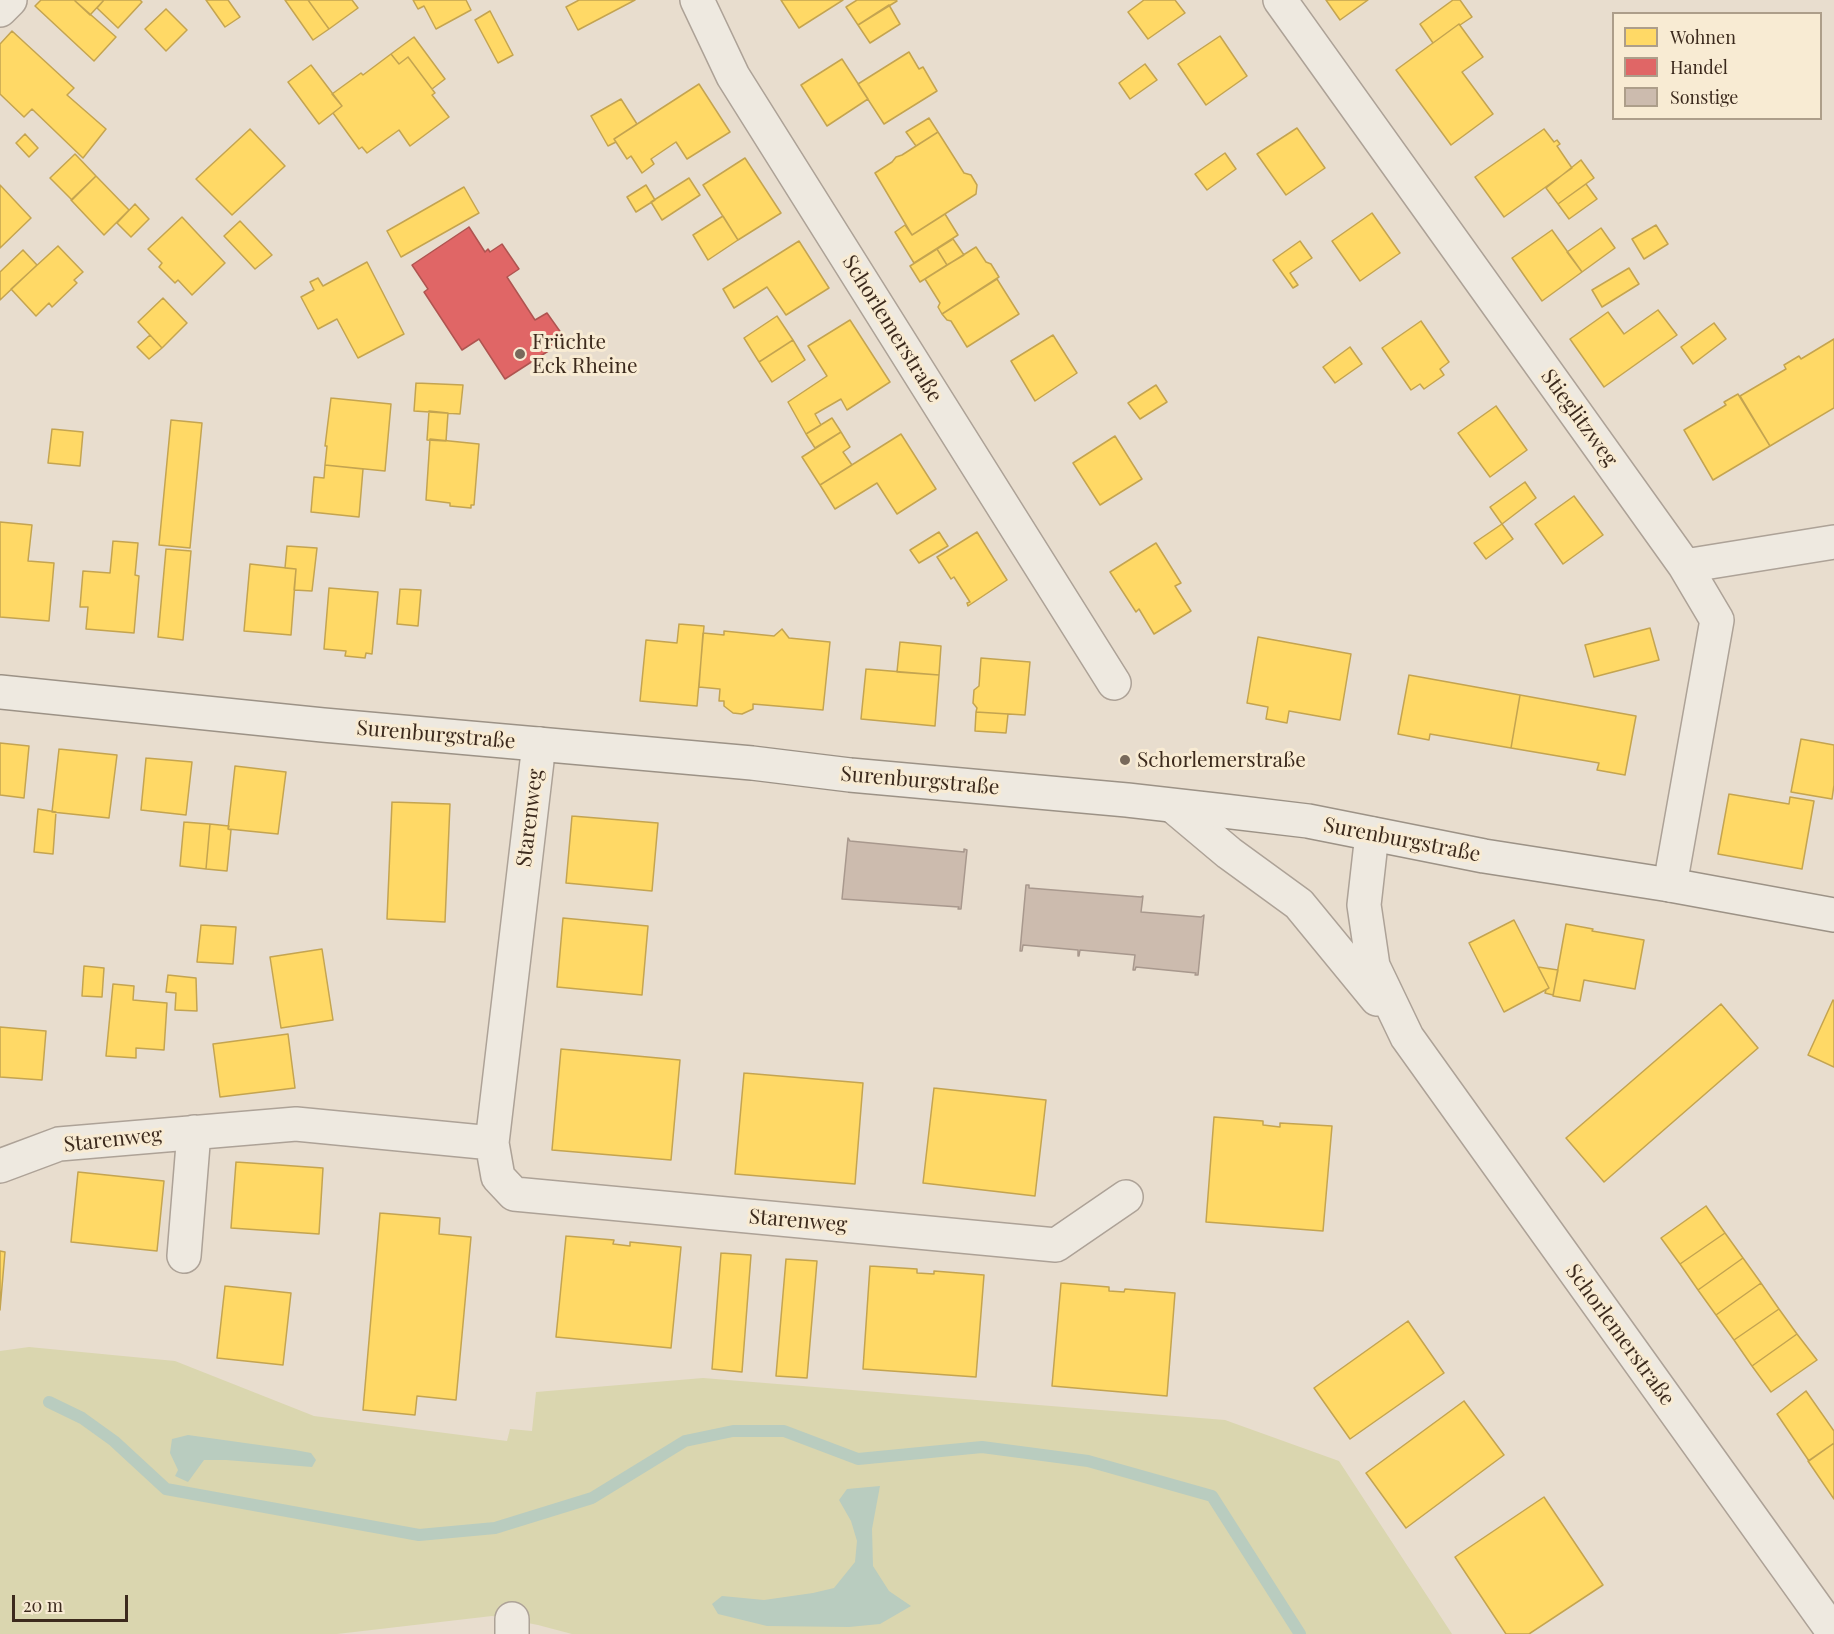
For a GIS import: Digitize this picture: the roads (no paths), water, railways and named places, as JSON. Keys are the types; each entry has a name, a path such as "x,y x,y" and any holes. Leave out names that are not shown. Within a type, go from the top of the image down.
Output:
{"street":[{"path":"0,10 10,0"},
{"name":"Schorlemerstraße","path":"697,0 733,76 1114,683"},
{"name":"Stieglitzweg","path":"1280,0 1685,566 1717,621 1670,885"},
{"path":"1685,566 1834,542"},
{"name":"Surenburgstraße","path":"0,692 752,763 1308,821 1484,856 1670,885 1834,915"},
{"name":"Starenweg","path":"539,744 492,1143 498,1177 514,1194 1056,1245 1126,1197"},
{"name":"Schorlemerstraße","path":"1173,806 1229,853 1299,904 1407,1036 1834,1633"},
{"name":"Schorlemerstraße","path":"1372,834 1365,905 1373,966 1407,1036"},
{"name":"Starenweg","path":"0,1166 59,1144 296,1124 492,1143"},
{"name":"Starenweg","path":"184,1256 194,1132"}],"waterway":[{"path":"49,1402 82,1418 114,1441 166,1489 419,1535 495,1528 592,1498 685,1441 733,1431 784,1431 858,1459 982,1447 1088,1461 1212,1496 1300,1634"}],"place":[{"name":"Früchte Eck Rheine","path":"520,354"},
{"name":"Schorlemerstraße","path":"1125,760"}]}
